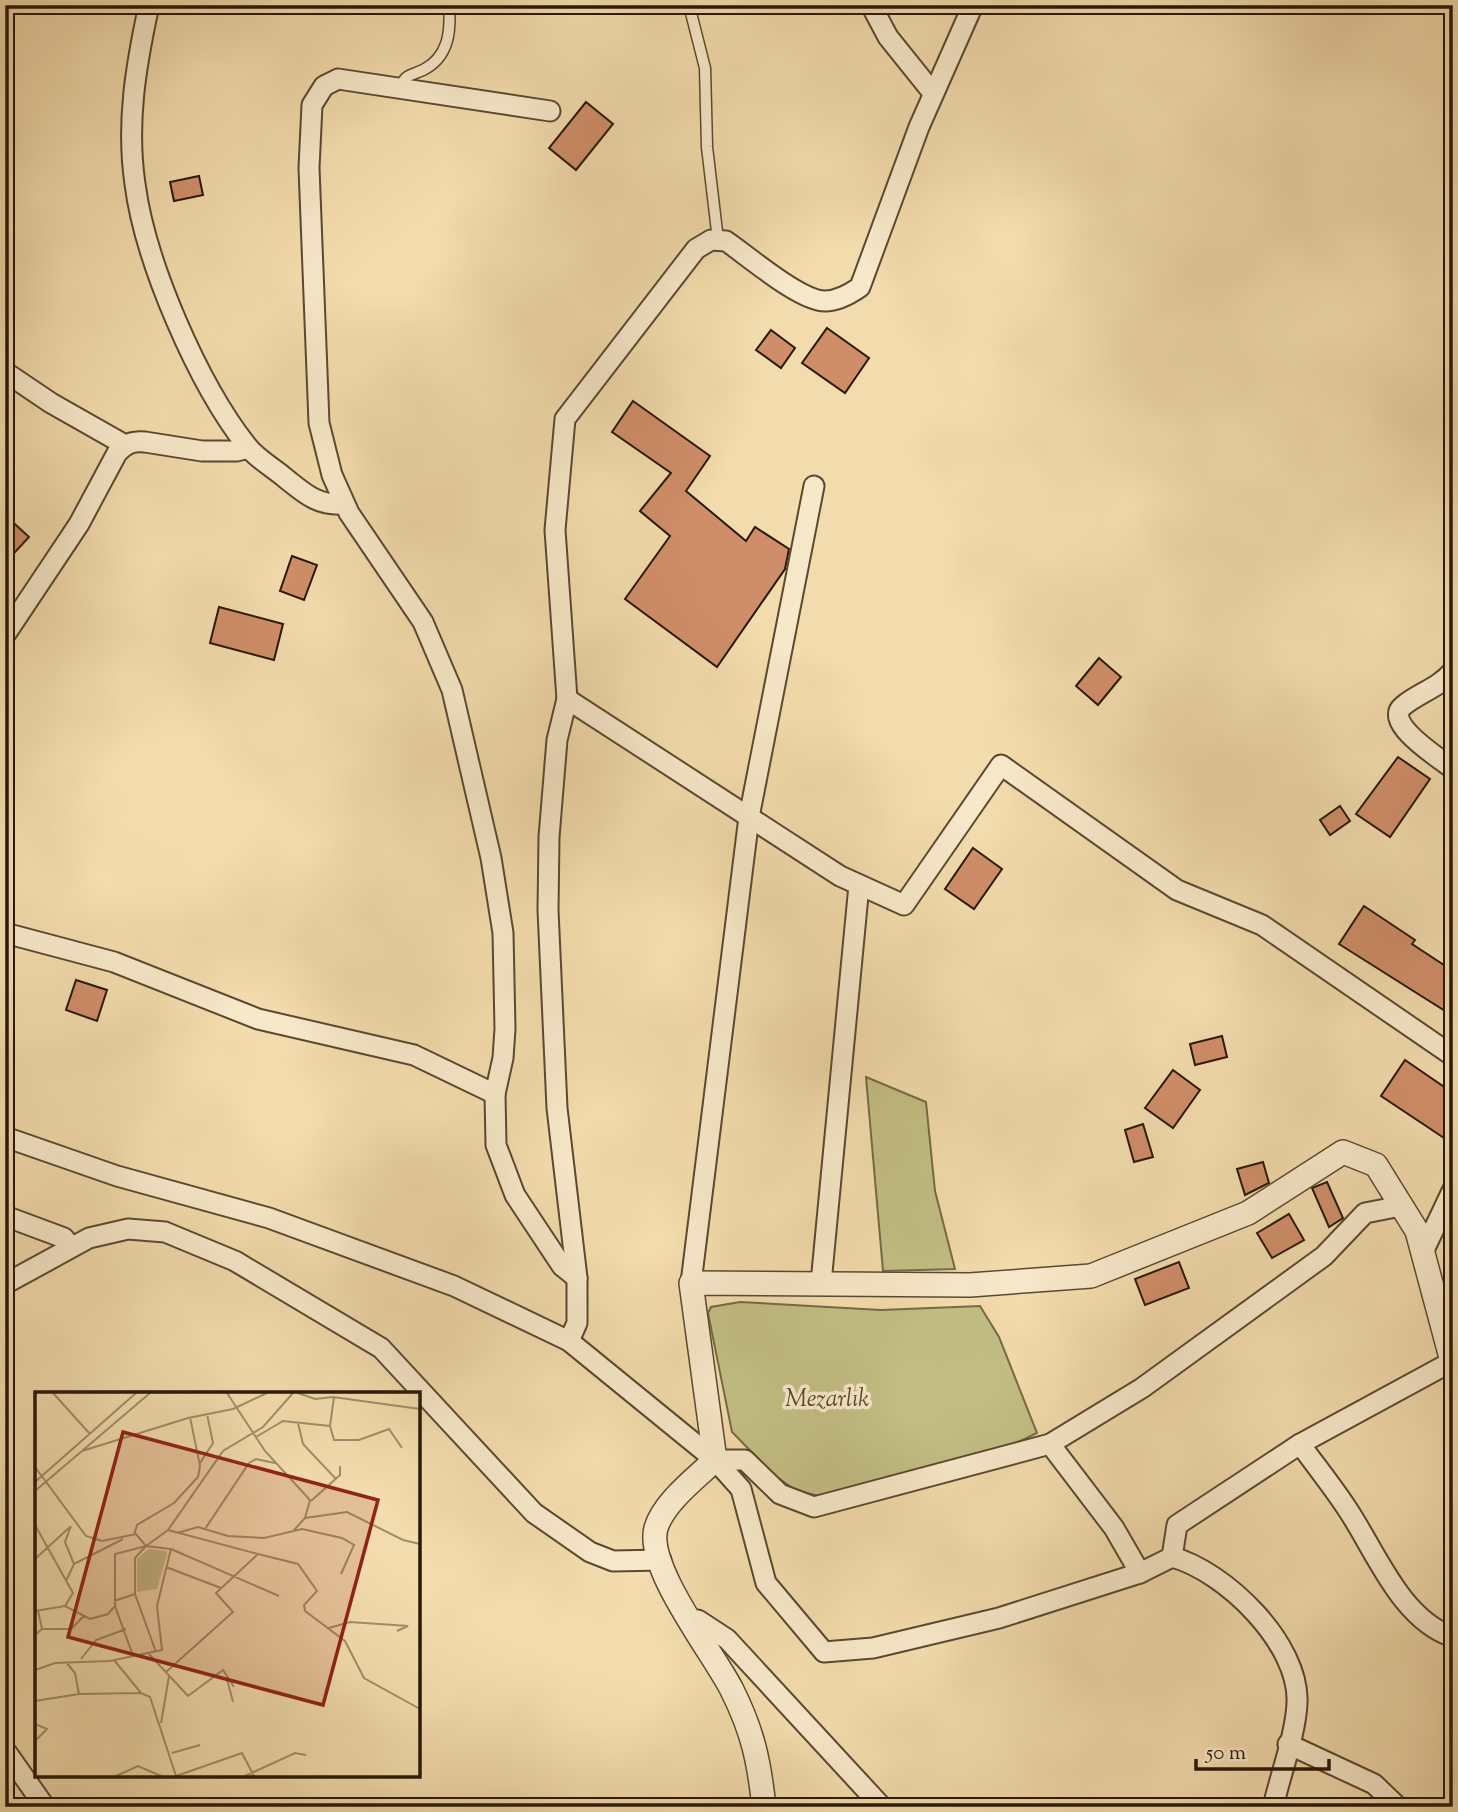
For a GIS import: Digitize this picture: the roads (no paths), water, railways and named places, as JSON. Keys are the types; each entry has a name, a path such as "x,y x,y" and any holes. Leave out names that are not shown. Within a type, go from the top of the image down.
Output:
{"street":[{"path":"149,5 136,62 131,123 139,209 151,257 177,319 212,388 248,448 318,502 344,504"},
{"path":"871,5 888,37 933,93"},
{"path":"569,1341 577,1323 577,1278 556,1108 548,909 549,837 557,740 567,699 555,530 565,419 696,249 718,240 726,241 806,295 823,301 850,294 866,278 933,93 973,5"},
{"path":"550,111 401,86 338,79 324,86 312,105 309,168 316,397 324,449 344,504 359,531 423,622 444,665 459,714 491,858 503,933 505,1029 503,1058 495,1094 495,1137 507,1179 562,1266 577,1278"},
{"path":"5,372 51,403 125,445"},
{"path":"5,635 59,556 117,453 125,445 133,441 222,452 248,448"},
{"path":"715,1460 691,1283 749,817 814,486"},
{"path":"1450,678 1402,706 1398,717 1400,724 1414,738 1453,769"},
{"path":"567,699 840,876 904,905 1001,765 1177,890 1262,925 1453,1056"},
{"path":"821,1283 859,885"},
{"path":"5,933 114,962 258,1019 414,1055 495,1094"},
{"path":"5,1137 117,1176 269,1218 454,1286 569,1341 715,1460 741,1489 766,1583 824,1652 873,1648 999,1618 1140,1573 1172,1557 1188,1561 1231,1588 1276,1642 1292,1675 1297,1701 1273,1807"},
{"path":"691,1283 970,1285 1091,1276 1248,1213 1343,1152 1376,1165 1424,1250 1433,1301 1452,1364 1300,1444 1177,1525 1172,1557"},
{"path":"1424,1250 1453,1189"},
{"path":"764,1807 759,1758 745,1719 731,1688 690,1623 656,1543 659,1521 715,1460 745,1460 780,1494 814,1507 1050,1444 1142,1388 1324,1256 1365,1213 1401,1206"},
{"path":"5,1216 64,1238 71,1247"},
{"path":"5,1284 102,1233 147,1230 165,1232 235,1261 381,1348 534,1513 590,1552 613,1561 661,1560"},
{"path":"1050,1444 1114,1528 1140,1573"},
{"path":"1300,1444 1347,1508 1407,1602 1425,1623 1453,1637"},
{"path":"690,1623 698,1620 706,1623 727,1639 882,1807"},
{"path":"1288,1744 1374,1784 1398,1807"},
{"path":"5,1749 45,1807"}],"lane":[{"path":"401,86 407,76 432,64 444,49 450,29 449,5"},
{"path":"689,5 705,68 707,147 718,240"}],"park label":[{"name":"Mezarlık","path":"827,1398"}]}
